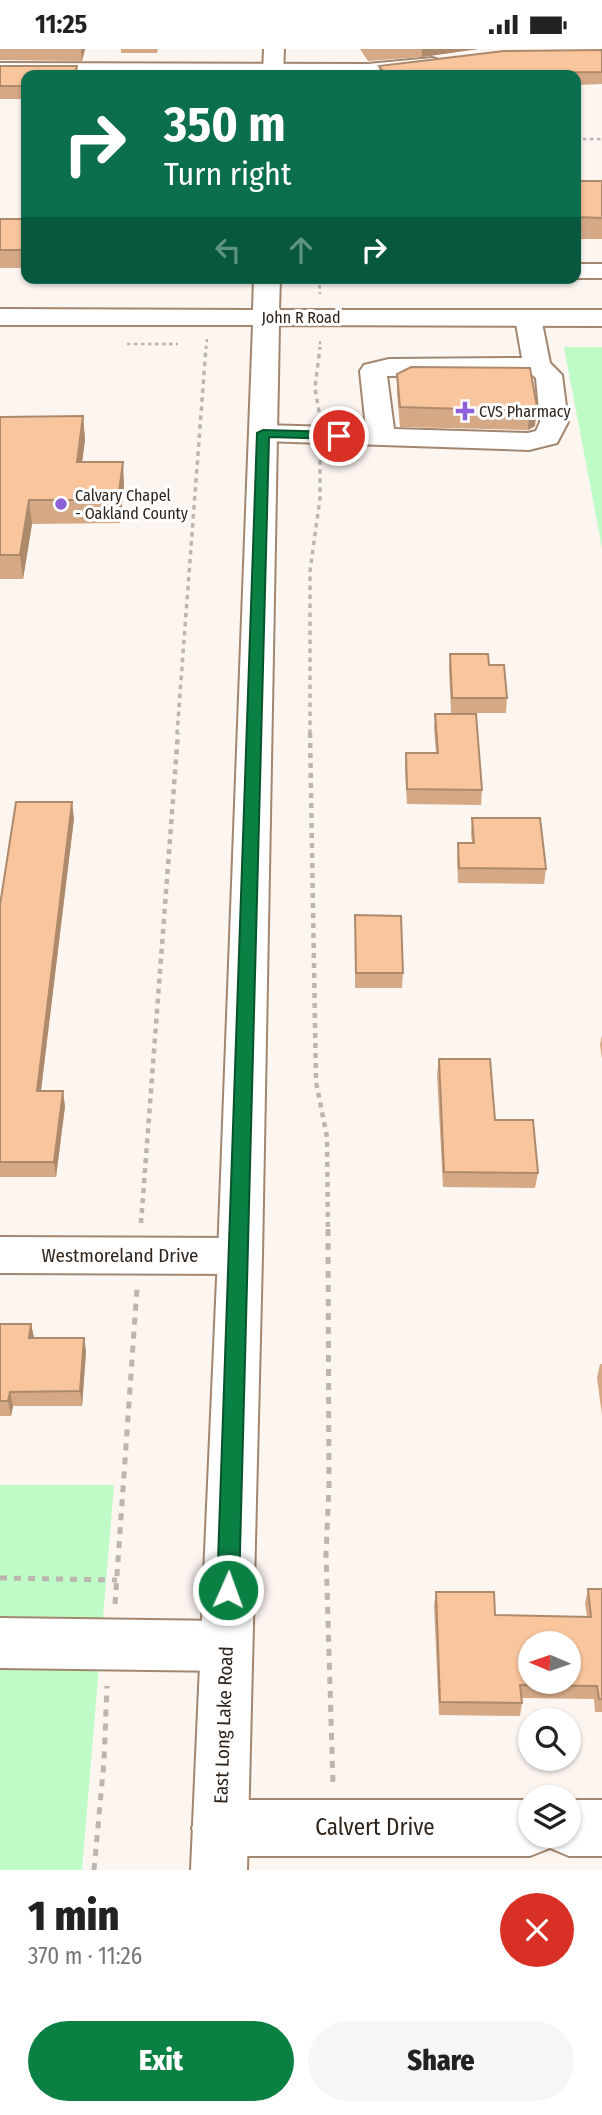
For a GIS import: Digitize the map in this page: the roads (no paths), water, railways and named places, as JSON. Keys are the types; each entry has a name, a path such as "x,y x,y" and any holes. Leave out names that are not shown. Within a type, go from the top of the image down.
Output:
{"main road":[{"path":"0,69 274,65 385,69 457,60"},
{"path":"581,271 602,271"},
{"name":"John R Road","path":"0,317 266,298 528,318 602,318"},
{"name":"East Long Lake Road","path":"219,1849 240,1256 266,298"},
{"path":"528,318 537,366"},
{"path":"263,433 529,442 547,437 554,422 549,375 537,366 389,367 373,371 376,410 382,436"},
{"name":"Westmoreland Drive","path":"0,1255 240,1256"},
{"path":"0,1643 226,1646"},
{"path":"581,1828 602,1828"},
{"name":"Calvert Drive","path":"219,1849 518,1829"}],"place":[{"name":"CVS Pharmacy","path":"465,411"},
{"name":"Calvary Chapel - Oakland County","path":"61,504"}]}
